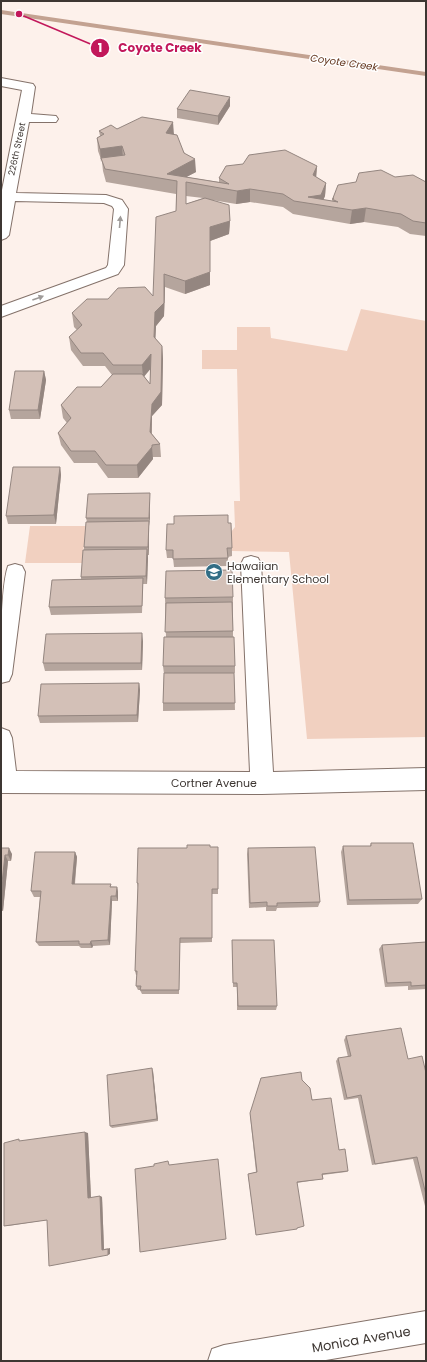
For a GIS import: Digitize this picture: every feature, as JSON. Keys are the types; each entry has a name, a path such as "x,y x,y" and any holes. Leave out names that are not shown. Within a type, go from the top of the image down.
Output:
{"street":[{"name":"226th Street","path":"1,82 29,87 1,235"},
{"path":"24,118 51,120"},
{"path":"1,312 112,271 116,265 121,209 117,203 106,199 7,197"},
{"path":"251,564 262,783"},
{"path":"1,674 15,572"},
{"path":"1,738 3,782"},
{"name":"Cortner Avenue","path":"3,782 262,783 426,780"},
{"name":"Monica Avenue","path":"224,1361 346,1351 426,1327"}],"shaded area":[{"path":"361,309 426,321 426,737 307,739 289,552 232,551 231,532 235,527 234,501 240,501 237,369 202,369 202,350 237,350 237,327 270,327 271,338 347,351"},
{"path":"30,526 86,526 82,563 25,563"}],"building":[{"path":"190,90 230,97 218,116 177,109"},
{"path":"142,117 173,122 166,133 177,135 184,153 195,159 167,174 229,184 219,178 226,166 243,164 249,155 285,150 317,166 313,175 326,183 321,195 308,197 338,202 332,199 334,198 338,185 356,182 359,173 381,170 395,177 413,175 426,182 426,223 413,221 401,214 366,208 352,210 294,201 283,194 250,189 237,191 186,182 186,204 205,198 229,205 230,221 210,227 210,272 185,281 164,274 164,303 155,312 154,337 162,346 161,392 152,404 150,432 160,444 152,445 137,465 106,465 95,451 71,451 58,433 71,418 61,405 77,387 101,387 113,374 142,374 150,384 151,354 142,365 113,365 103,353 81,353 69,337 82,325 72,313 87,299 108,299 118,288 145,287 153,296 156,217 176,211 177,181 105,169 101,158 125,155 122,146 100,149 97,138 104,134 99,131 111,125 117,129"},
{"path":"15,371 44,371 38,410 9,410"},
{"path":"13,467 60,467 54,515 6,516"},
{"path":"150,493 149,518 86,518 88,494"},
{"path":"228,515 228,523 231,523 232,548 227,548 228,558 173,559 173,550 166,550 167,524 174,524 174,516"},
{"path":"149,521 148,547 84,547 86,522"},
{"path":"147,549 146,576 81,577 83,550"},
{"path":"232,570 233,597 165,598 166,571"},
{"path":"143,578 142,606 49,607 52,580"},
{"path":"232,602 233,631 165,632 166,603"},
{"path":"142,633 141,663 43,663 46,634"},
{"path":"164,637 234,637 235,666 163,666"},
{"path":"164,673 234,673 235,703 163,703"},
{"path":"139,683 137,715 38,716 41,684"},
{"path":"371,843 413,843 422,899 349,900 343,846 371,846"},
{"path":"187,845 210,845 210,847 218,847 218,889 212,889 212,938 180,938 179,990 140,990 141,986 136,986 137,971 135,971 138,848 187,848"},
{"path":"315,847 320,902 277,903 277,906 267,906 267,902 250,903 248,848"},
{"path":"1,848 9,848 8,855 5,855 1,892"},
{"path":"35,852 75,852 72,884 111,884 110,887 117,887 116,896 111,896 108,940 91,941 90,944 79,944 79,941 36,942 41,891 31,891"},
{"path":"232,940 274,940 277,1006 238,1006 237,983 233,983"},
{"path":"426,942 426,985 411,986 411,982 387,983 382,945"},
{"path":"401,1028 408,1059 422,1056 426,1073 426,1195 417,1157 375,1164 361,1095 347,1098 338,1058 351,1056 346,1036"},
{"path":"152,1068 157,1119 110,1126 107,1075"},
{"path":"301,1072 302,1080 310,1088 312,1100 331,1098 339,1150 345,1149 348,1171 322,1174 323,1179 297,1182 304,1226 297,1229 256,1235 248,1174 257,1172 250,1113 261,1078"},
{"path":"85,1132 88,1198 100,1196 102,1250 108,1249 108,1255 49,1266 47,1220 4,1226 4,1143 19,1139 19,1141"},
{"path":"218,1159 226,1239 140,1252 135,1169 154,1166 154,1164 168,1161 169,1165"}],"waterway":[{"name":"Coyote Creek","path":"1,12 426,74"}],"place":[{"name":"Coyote Creek","path":"19,14"},
{"name":"Hawaiian Elementary School","path":"214,572"}]}
